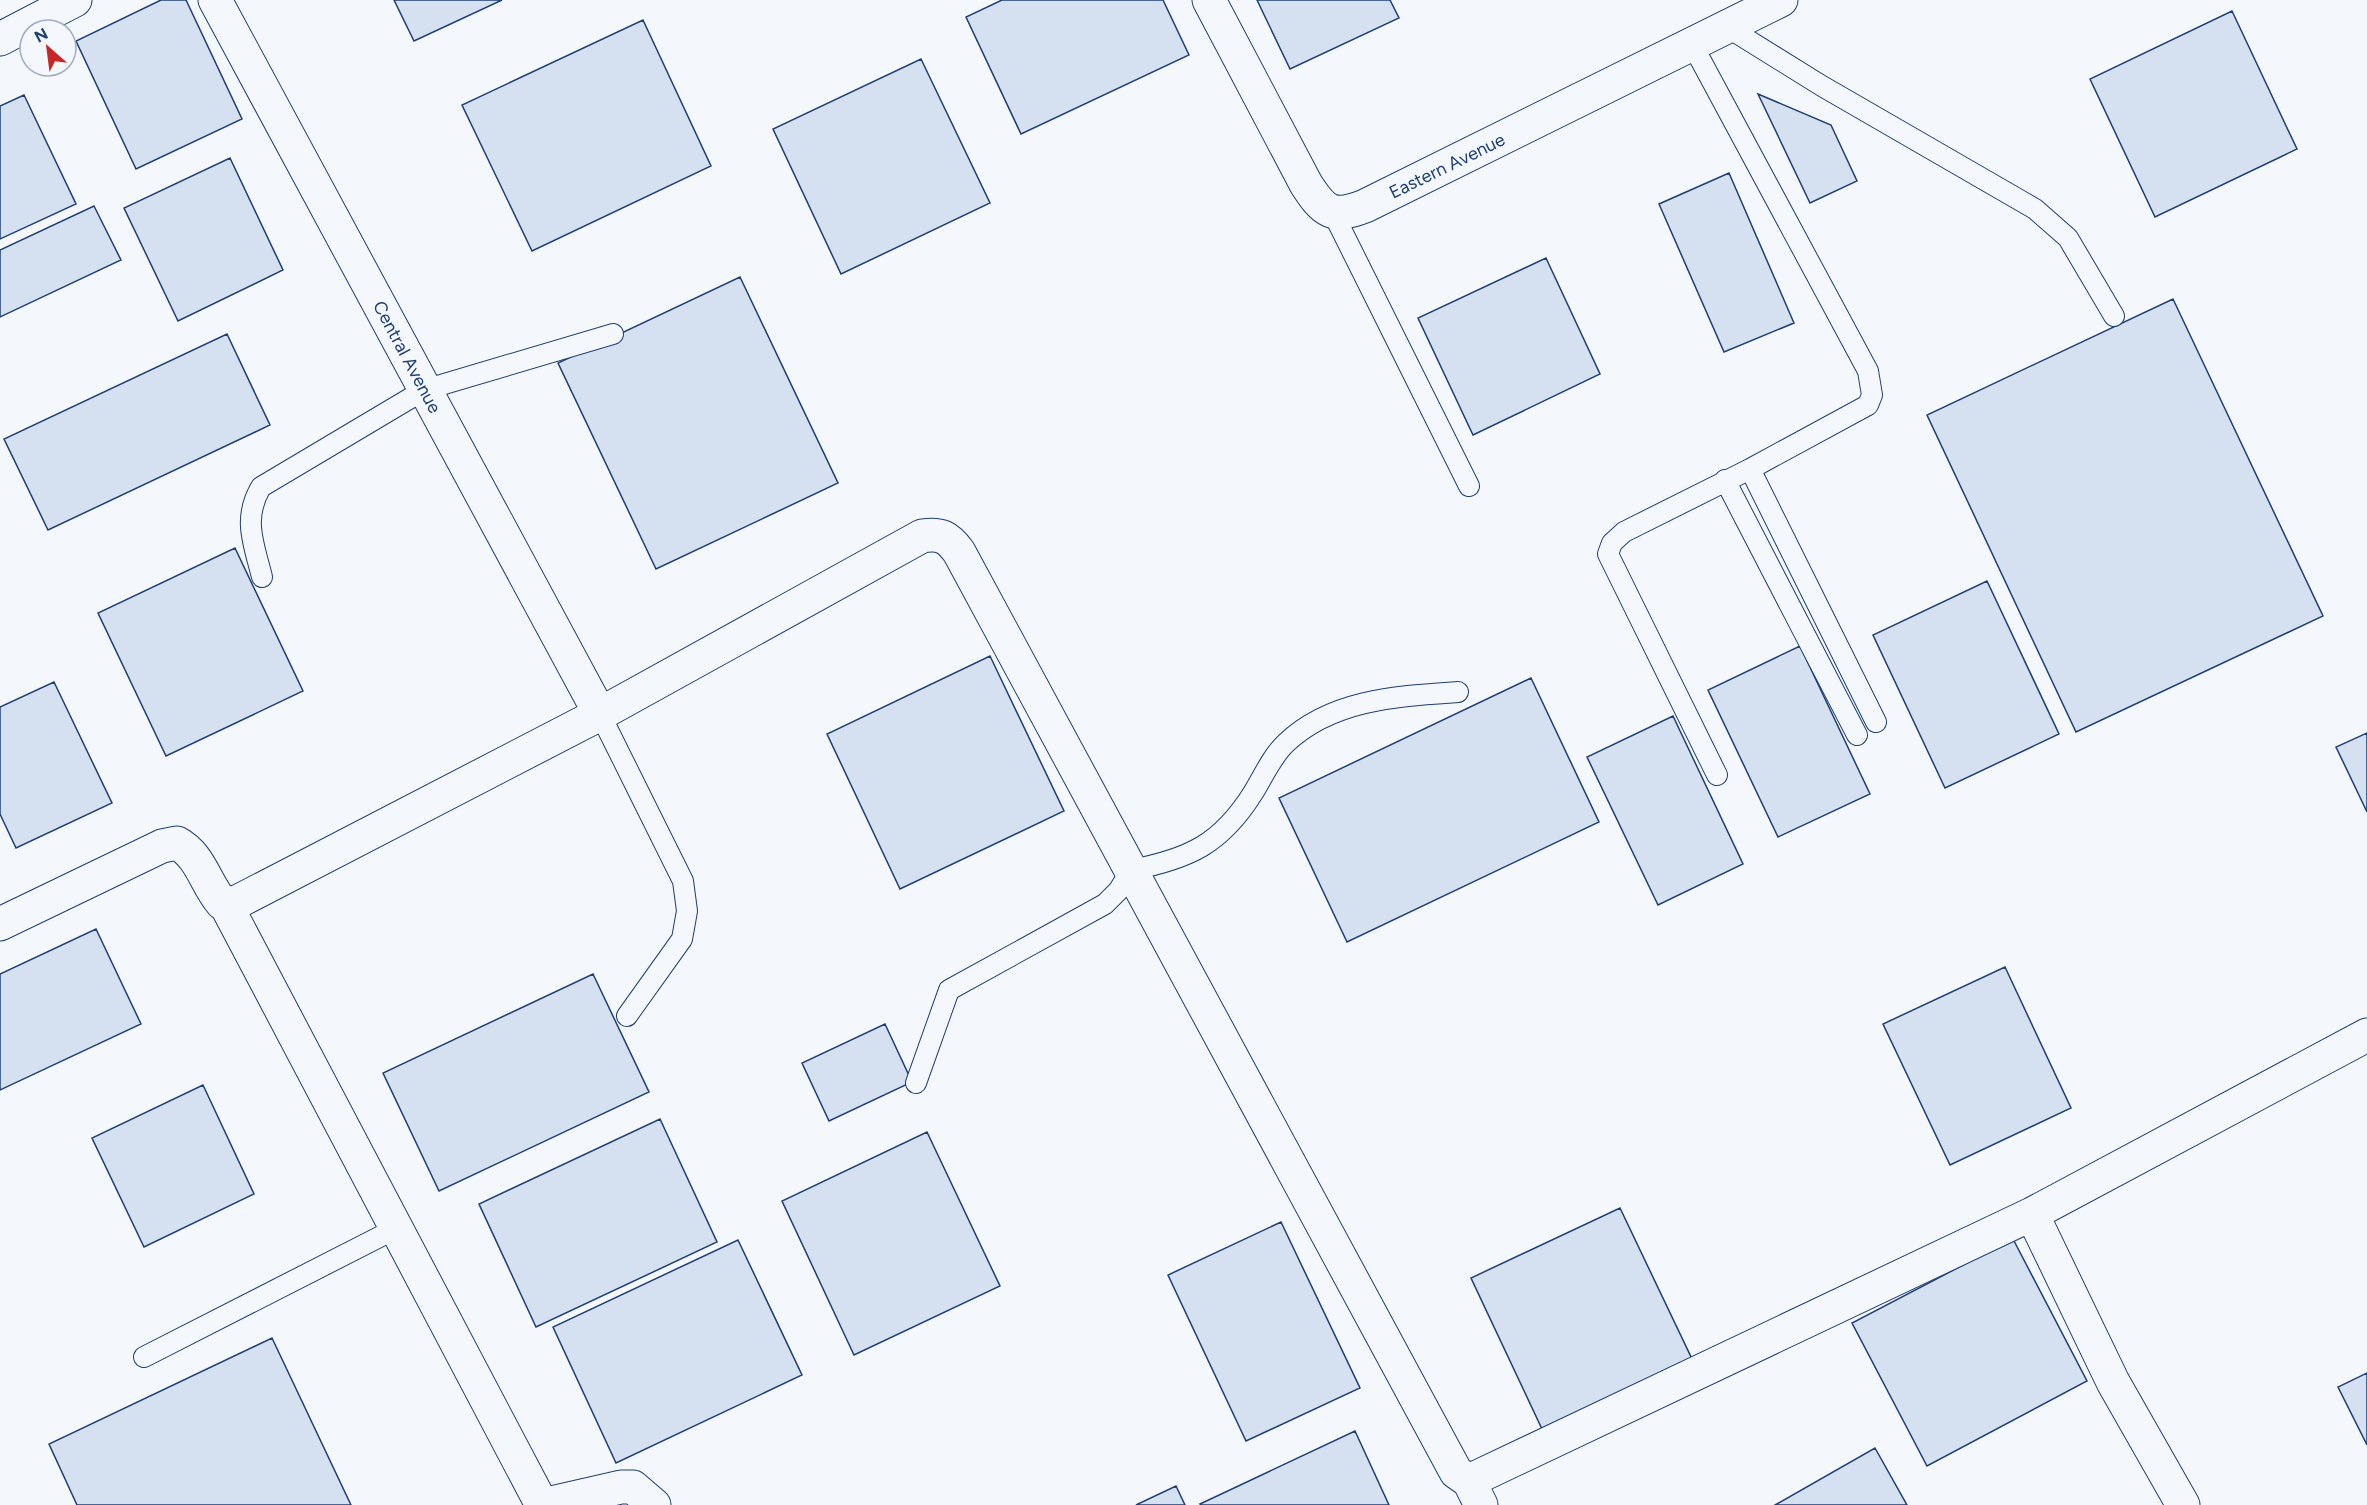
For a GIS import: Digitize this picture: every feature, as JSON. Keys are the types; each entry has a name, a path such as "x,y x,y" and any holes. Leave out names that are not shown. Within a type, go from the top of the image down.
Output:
{"street":[{"path":"0,39 75,0"},
{"name":"Central Avenue","path":"215,0 600,714"},
{"path":"1209,0 1306,184 1318,202 1333,213"},
{"name":"Eastern Avenue","path":"1333,213 1348,213 1365,206 1781,0"},
{"path":"226,905 239,902 600,714 922,536 936,534 949,539 959,552 1456,1472 1475,1493 2032,1214 2367,1035"},
{"path":"0,924 162,846 177,843 196,858 218,898 226,905 542,1505 621,1487 633,1487 654,1505"},
{"path":"2032,1214 2113,1382 2183,1505"}],"lane":[{"path":"1727,27 1822,86 2035,209 2068,238 2114,316"},
{"path":"1692,45 1871,379 1872,395 1868,405 1750,469 1624,532 1612,543 1608,554 1717,775"},
{"path":"1333,213 1469,486"},
{"path":"262,577 249,522 252,502 261,487 424,390 613,334"},
{"path":"1750,469 1876,722"},
{"path":"1725,480 1857,735"},
{"path":"916,1083 949,990 1105,904 1119,890 1131,870 1176,861 1198,850 1223,832 1240,813 1285,744 1303,730 1341,711 1373,700 1458,692"},
{"path":"600,714 683,881 687,911 682,939 627,1016"},
{"path":"144,1358 395,1229"}],"building":[{"path":"161,0 186,0 242,119 136,169 78,45 78,40"},
{"path":"394,0 502,0 414,41"},
{"path":"1002,0 1163,0 1189,55 1021,134 966,17"},
{"path":"1257,0 1390,0 1399,18 1290,69"},
{"path":"2232,11 2297,149 2155,217 2090,79"},
{"path":"643,20 711,166 532,251 462,105"},
{"path":"921,59 990,203 841,274 773,129"},
{"path":"1758,94 1831,125 1857,181 1810,203"},
{"path":"24,95 76,204 0,239 0,106"},
{"path":"230,158 283,270 178,321 124,208"},
{"path":"1729,173 1794,323 1724,352 1659,204"},
{"path":"94,206 121,260 0,317 0,250"},
{"path":"1546,258 1600,374 1473,435 1418,318"},
{"path":"740,277 838,483 656,569 558,363"},
{"path":"2173,299 2323,616 2076,732 1927,415"},
{"path":"227,334 270,425 48,530 4,439"},
{"path":"235,548 303,691 166,756 98,613"},
{"path":"1987,581 2059,734 1945,788 1873,635"},
{"path":"1800,646 1870,794 1778,837 1708,690"},
{"path":"990,656 1064,811 900,889 827,734"},
{"path":"1531,678 1599,822 1347,942 1279,798"},
{"path":"54,682 112,803 16,848 0,814 0,707"},
{"path":"1673,716 1743,864 1658,905 1587,757"},
{"path":"2367,733 2367,812 2336,747"},
{"path":"96,929 141,1024 0,1090 0,974"},
{"path":"2005,967 2071,1108 1950,1165 1883,1024"},
{"path":"593,974 649,1092 439,1191 383,1073"},
{"path":"885,1024 912,1082 829,1121 802,1063"},
{"path":"203,1085 254,1194 144,1247 92,1138"},
{"path":"660,1119 717,1242 536,1327 479,1204"},
{"path":"927,1132 1000,1286 854,1355 782,1201"},
{"path":"1620,1208 1692,1359 1542,1429 1471,1278"},
{"path":"1281,1222 1360,1388 1246,1441 1168,1275"},
{"path":"2013,1239 2087,1381 1927,1466 1852,1323"},
{"path":"738,1240 802,1375 616,1463 553,1327"},
{"path":"272,1338 351,1505 77,1505 49,1444"},
{"path":"2367,1373 2367,1445 2338,1387"},
{"path":"1355,1431 1389,1505 1200,1504"},
{"path":"1875,1448 1907,1505 1775,1505"},
{"path":"1176,1486 1185,1505 1136,1505"}]}
